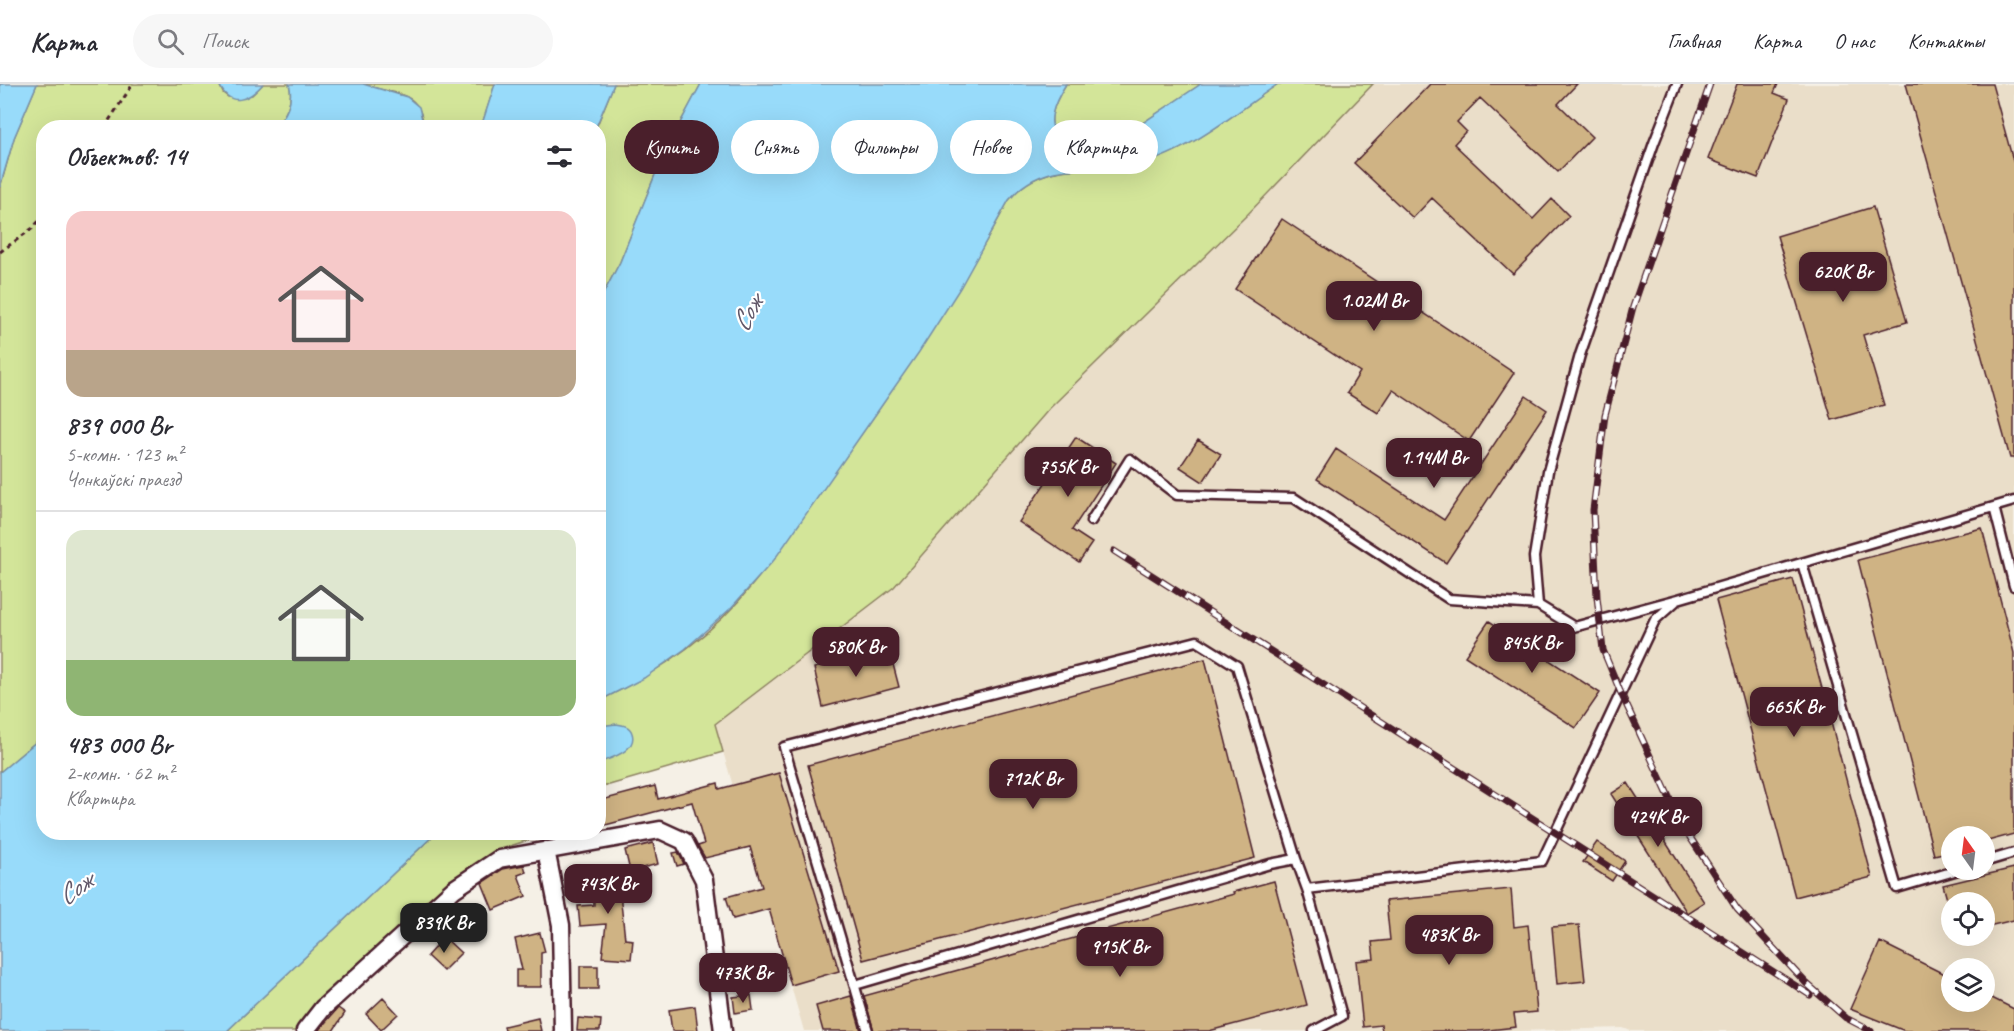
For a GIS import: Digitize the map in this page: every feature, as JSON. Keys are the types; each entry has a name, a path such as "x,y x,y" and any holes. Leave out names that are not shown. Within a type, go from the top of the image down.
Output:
{"street":[{"path":"606,839 660,830 684,841 704,880 723,1031"},
{"path":"305,1031 323,1008 454,889 499,859 603,840"},
{"path":"546,850 561,925 563,1031"}],"lane":[{"path":"1538,605 1534,557 1548,471 1580,355 1677,84"},
{"path":"1091,522 1130,459 1177,495 1294,498 1449,599 1538,605 1574,627 2014,501"},
{"path":"1994,507 2014,586"},
{"path":"1802,563 1897,888 1941,875"},
{"path":"1307,889 1542,861 1655,620 1678,599"},
{"path":"868,1031 784,747 1197,641 1237,666 1307,889 1342,1016 1314,1031"},
{"path":"1995,859 2014,854"},
{"path":"855,985 1270,864 1296,859"}],"path":[{"path":"109,120 133,84"},
{"path":"0,252 14,244 36,224"}],"shaded area":[{"path":"1373,84 2014,84 2014,1031 1631,1031 1623,1028 1517,1031 804,1031 715,724 894,587 1050,408 1247,215"}],"green space":[{"path":"37,84 219,84 223,93 228,97 252,95 263,84 289,84 290,102 281,120 36,120 36,742 0,772 0,188 14,138"},
{"path":"363,84 495,84 484,120 422,120 417,105 410,99"},
{"path":"614,84 701,84 682,120 624,120 624,174 655,174 620,262 606,289 606,120 599,120"},
{"path":"1066,84 1201,84 1147,120 1052,120 1054,106"},
{"path":"1278,84 1373,84 1247,215 1050,408 894,587 715,724 723,752 606,786 606,697 662,666 682,652 720,620 753,584 798,525 908,367 970,268 1009,200 1022,187 1048,174 1158,174 1158,158 1190,144"},
{"path":"429,840 529,840 507,847 487,858 308,1031 227,1031"}],"water":[{"path":"0,84 37,84 14,138 0,187"},
{"path":"219,84 263,84 246,98 234,99 223,92"},
{"path":"289,84 363,84 407,97 419,107 422,120 281,120 288,107"},
{"path":"495,84 614,84 599,120 483,120"},
{"name":"Сож","path":"701,84 1066,84 1054,106 1052,120 1044,120 1044,174 1049,174 1036,178 1022,187 1009,200 960,288 919,352 774,560 730,609 685,649 644,678 606,697 606,289 620,262 655,174 719,174 719,120 682,120"},
{"path":"1201,84 1278,84 1210,131 1158,158 1158,120 1147,120"},
{"path":"606,725 626,726 630,729 633,739 631,745 622,753 606,760"},
{"name":"Сож","path":"36,742 36,840 429,840 227,1031 0,1031 0,772"}],"building":[{"path":"1430,84 1577,84 1558,104 1592,137 1558,172 1480,98 1457,122 1466,131 1454,144 1533,219 1552,199 1569,216 1513,274 1432,198 1413,218 1354,163"},
{"path":"1737,84 1778,84 1774,93 1789,99 1758,178 1708,159"},
{"path":"1906,84 1992,84 2014,164 2014,458 2010,458"},
{"path":"1873,207 1907,322 1863,335 1884,405 1832,420 1777,236"},
{"path":"1282,219 1514,373 1469,441 1393,390 1378,413 1347,393 1360,372 1235,289"},
{"path":"1526,396 1547,410 1446,563 1317,479 1336,449 1444,520"},
{"path":"1076,437 1116,463 1072,530 1092,543 1079,562 1019,522"},
{"path":"1198,440 1221,454 1203,482 1180,467"},
{"path":"1982,528 2014,653 2014,834 1995,839 1995,826 1941,826 1941,853 1934,855 1858,560"},
{"path":"1793,579 1872,877 1795,897 1716,600"},
{"path":"1489,621 1600,693 1576,728 1465,656"},
{"path":"889,649 899,687 823,707 814,668"},
{"path":"1205,659 1255,858 863,960 808,765"},
{"path":"779,773 839,971 791,985 769,909 733,919 726,897 762,887 750,847 705,858 698,846 704,844 692,802 606,825 606,799 655,786 658,799 718,783 719,789"},
{"path":"1628,783 1704,902 1687,913 1611,794"},
{"path":"1597,842 1625,861 1612,881 1583,862"},
{"path":"653,843 658,864 630,871 625,850"},
{"path":"678,852 684,864 677,866 673,853"},
{"path":"524,865 526,872 518,875 526,896 493,910 482,883 503,869"},
{"path":"2014,868 2014,920 1995,924 1995,892 1945,892 1943,885 1964,880 1995,880 1995,873"},
{"path":"593,873 621,873 621,903 625,939 633,940 631,959 602,957 606,924 580,926 578,906 594,905"},
{"path":"1274,881 1307,1005 1209,1031 874,1031 864,996"},
{"path":"1511,889 1514,927 1528,925 1537,1012 1514,1014 1516,1027 1480,1031 1382,1031 1381,1025 1363,1027 1356,961 1374,959 1372,942 1390,940 1386,901"},
{"path":"1579,925 1585,981 1557,984 1552,927"},
{"path":"540,933 545,952 541,953 541,987 516,987 516,970 522,970 515,939"},
{"path":"444,937 461,953 443,971 427,956"},
{"path":"1880,942 1941,972 1941,1012 1995,1012 1995,1000 2014,1009 2014,1031 1905,1031 1850,1009"},
{"path":"732,958 738,978 727,981 725,960"},
{"path":"580,966 598,966 598,989 580,989"},
{"path":"751,995 753,1010 735,1013 733,997"},
{"path":"851,996 861,1031 823,1031 816,1006"},
{"path":"383,998 398,1014 381,1030 366,1014"},
{"path":"695,1006 698,1031 672,1031 669,1010"},
{"path":"338,1008 345,1013 333,1031 318,1031"},
{"path":"538,1018 541,1031 505,1031 504,1026"},
{"path":"578,1018 601,1020 600,1031 577,1031"}],"railway":[{"path":"1710,84 1633,307 1605,415 1593,510 1597,597 1603,650 1682,825 1737,909 1806,983 1846,1018 1871,1031"},
{"path":"1114,551 1810,995"}]}
